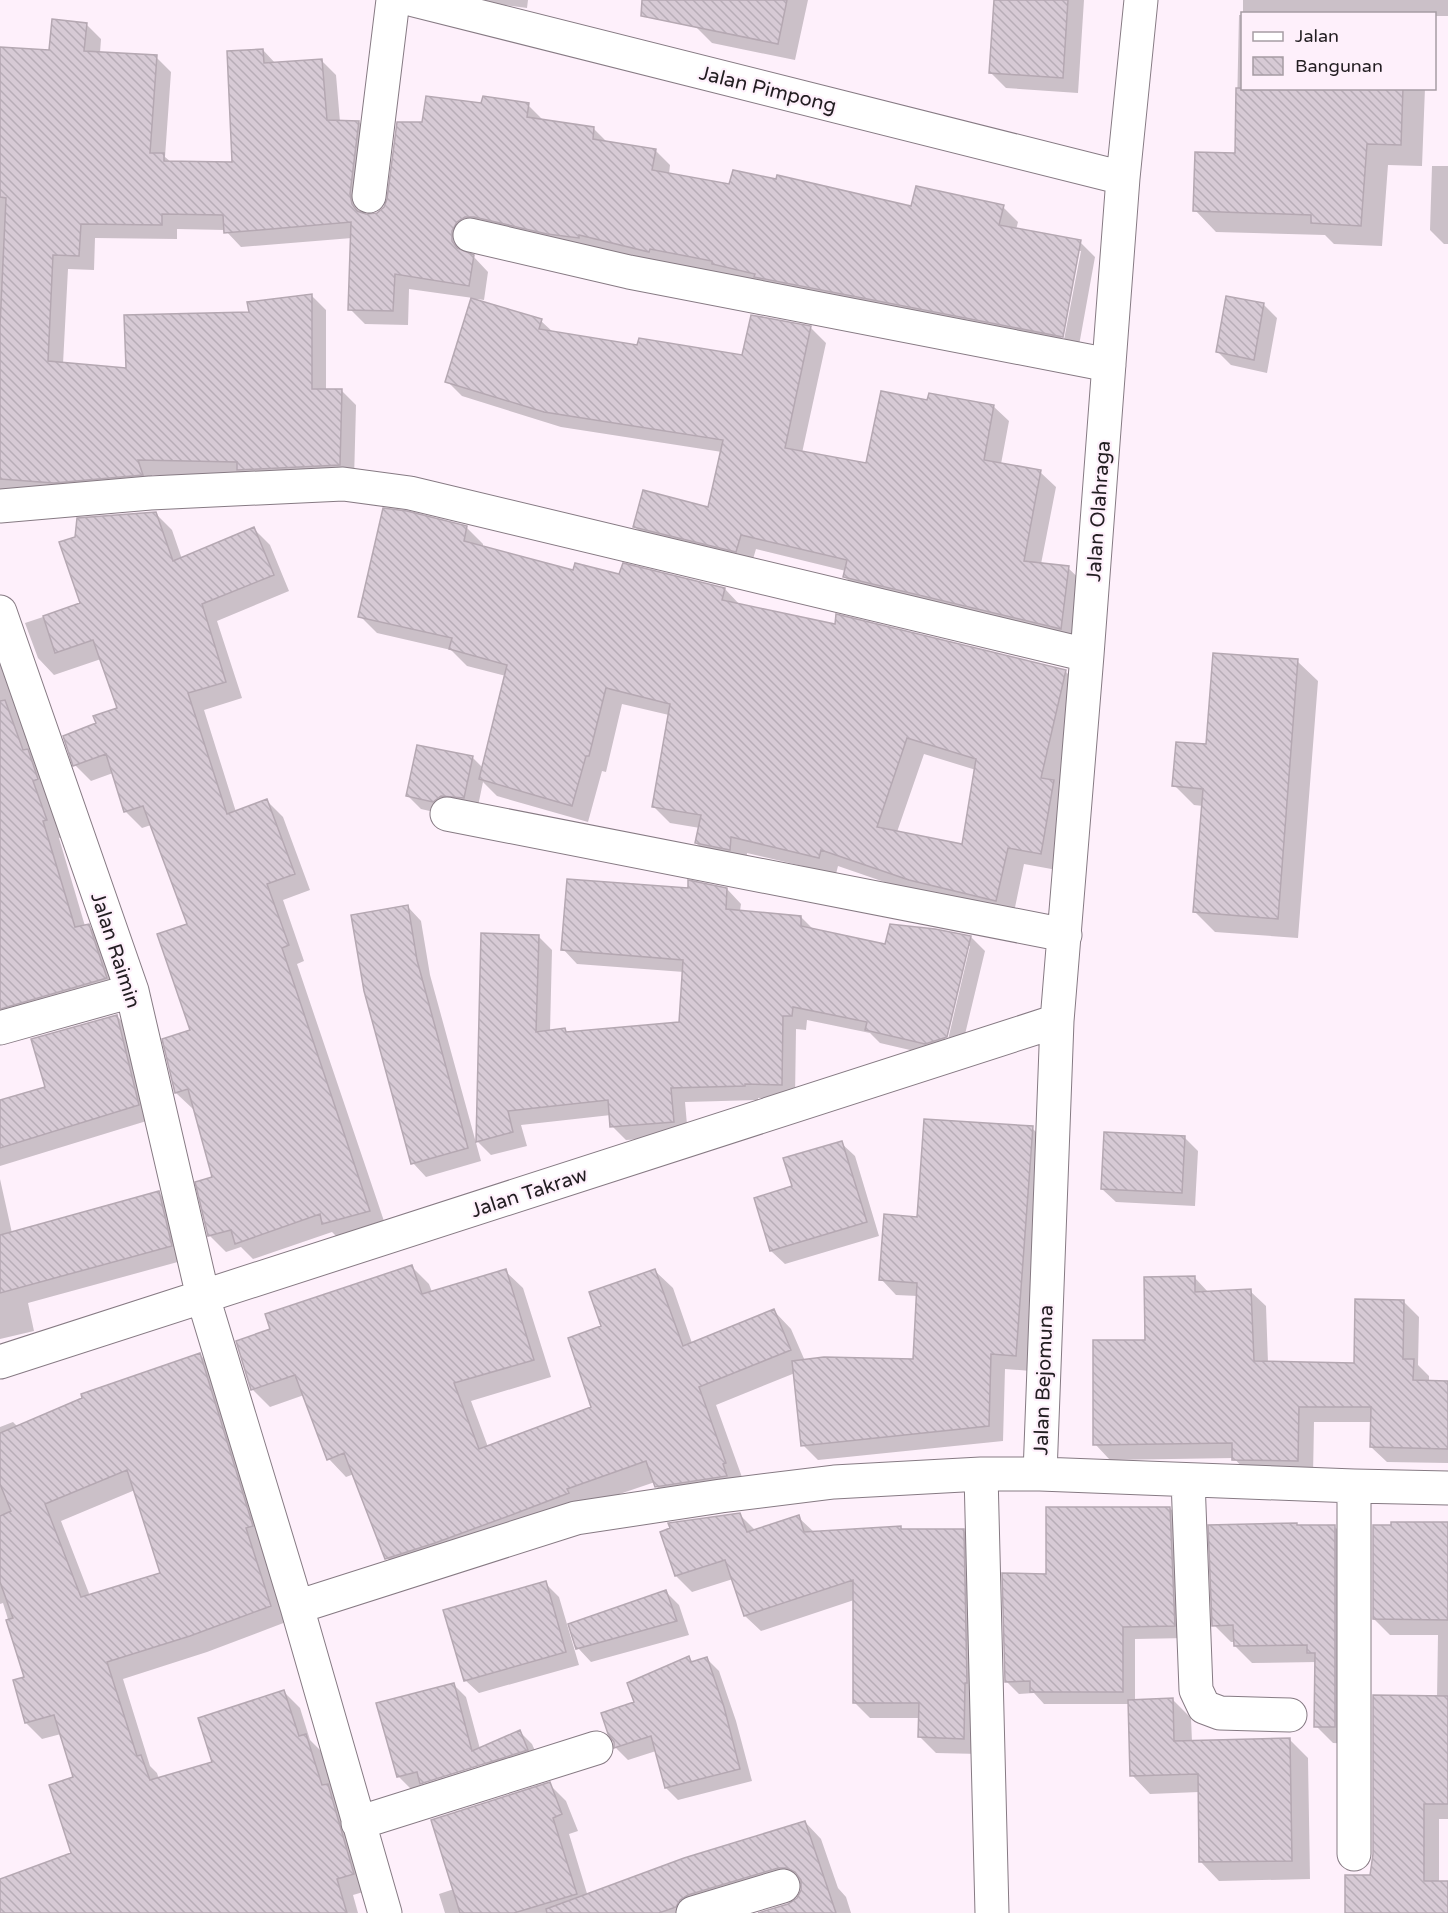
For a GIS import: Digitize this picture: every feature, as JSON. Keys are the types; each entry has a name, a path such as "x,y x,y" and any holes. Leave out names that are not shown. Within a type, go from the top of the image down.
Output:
{"street":[{"path":"369,196 393,0"},
{"name":"Jalan Pimpong","path":"414,0 1122,178"},
{"name":"Jalan Olahraga","path":"1057,1021 1122,178 1141,0"},
{"path":"470,235 629,272 1109,365"},
{"path":"0,506 150,493 343,484 410,493 1087,655"},
{"name":"Jalan Raimin","path":"0,612 132,991 203,1297 297,1607 385,1913"},
{"path":"447,814 1065,935"},
{"path":"0,1028 132,991"},
{"name":"Jalan Takraw","path":"0,1362 1057,1021"},
{"name":"Jalan Bejomuna","path":"1057,1021 1040,1474 1448,1488"},
{"path":"981,1474 992,1913"},
{"path":"297,1607 576,1518 834,1482 981,1474 1040,1474"},
{"path":"1188,1480 1196,1690 1204,1707 1220,1713 1290,1715"},
{"path":"1354,1486 1354,1854"},
{"path":"358,1823 596,1749"},
{"path":"693,1913 783,1886"}],"building":[{"path":"642,0 787,0 778,44 641,16"},
{"path":"994,0 1068,0 1063,78 989,73"},
{"path":"52,19 87,23 84,51 157,55 150,153 164,153 164,161 232,162 227,51 263,49 264,63 322,59 327,120 359,121 350,194 352,204 357,211 366,214 377,213 384,207 387,199 397,122 422,122 426,96 481,103 483,96 529,103 527,117 594,127 593,139 656,149 652,170 729,184 733,170 776,179 777,175 911,206 916,186 1004,205 999,225 1081,240 1063,337 754,277 755,274 712,264 712,261 650,249 649,252 579,235 579,238 547,234 474,217 465,217 457,222 452,231 452,241 457,248 474,255 469,286 395,274 393,311 348,310 351,222 224,233 223,215 162,214 162,225 81,224 79,256 53,255 48,361 126,368 124,315 249,312 247,302 312,294 312,389 342,389 340,465 237,470 237,462 138,460 143,475 54,483 0,479 0,326 6,198 0,197 0,47 49,50"},
{"path":"1236,88 1241,88 1241,90 1403,90 1401,145 1367,144 1361,226 1311,223 1311,215 1193,211 1195,152 1235,153"},
{"path":"1226,296 1264,303 1254,360 1216,352"},
{"path":"471,298 542,319 539,329 637,345 639,338 742,355 751,315 811,326 785,448 866,463 881,391 927,400 929,393 994,405 984,460 1041,470 1024,561 1069,566 1061,629 843,577 847,560 741,535 736,552 633,527 643,490 708,507 723,440 544,412 445,382"},
{"path":"383,508 407,511 467,526 464,541 573,570 575,563 619,574 623,563 725,588 722,600 835,624 836,614 1066,670 1041,778 1054,780 1041,854 1008,848 996,901 909,880 821,850 819,858 731,837 730,850 695,843 701,815 652,807 670,704 606,688 589,756 586,756 572,806 479,779 507,665 449,649 452,638 358,617","holes":["907,738 976,759 962,844 877,827"]},
{"path":"156,512 173,561 254,527 274,575 202,604 226,682 188,693 227,814 267,799 295,874 267,884 289,945 282,948 370,1211 322,1224 320,1214 235,1244 231,1230 208,1236 195,1182 212,1177 188,1089 175,1093 162,1039 190,1030 157,934 187,924 143,806 124,812 106,754 73,766 63,736 96,723 93,716 117,708 93,640 55,653 43,616 80,603 59,542 75,537 77,518"},
{"path":"1213,653 1298,659 1278,919 1193,912 1203,789 1172,786 1176,742 1206,744"},
{"path":"5,700 23,750 28,749 38,779 33,781 47,820 43,821 75,927 89,924 107,978 0,1009 0,701"},
{"path":"417,745 473,756 464,798 441,796 433,802 406,796"},
{"path":"567,879 688,888 688,880 727,888 726,909 801,916 801,926 885,944 890,924 971,936 947,1037 925,1044 865,1030 867,1022 793,1007 792,1016 783,1016 782,1085 745,1084 745,1086 671,1088 674,1122 610,1127 608,1100 508,1111 513,1132 476,1142 481,933 539,935 536,1032 565,1028 566,1032 679,1022 683,960 561,950"},
{"path":"408,905 417,960 468,1148 411,1164 364,991 351,915"},
{"path":"117,1015 139,1105 0,1148 0,1100 45,1087 31,1039"},
{"path":"924,1119 1033,1126 1016,1356 991,1354 989,1426 801,1446 792,1361 824,1357 913,1359 917,1283 879,1280 884,1214 917,1217"},
{"path":"1104,1132 1185,1136 1182,1193 1101,1189"},
{"path":"842,1141 867,1222 770,1251 754,1198 792,1186 783,1158"},
{"path":"159,1191 172,1246 0,1293 0,1235"},
{"path":"412,1265 422,1294 506,1269 534,1360 454,1383 479,1449 591,1407 568,1338 601,1326 589,1292 655,1269 683,1346 774,1309 791,1350 699,1387 726,1463 723,1464 727,1476 655,1487 646,1461 567,1489 569,1493 514,1514 385,1559 344,1453 327,1460 295,1375 251,1390 236,1341 270,1329 265,1314"},
{"path":"1195,1276 1195,1292 1251,1289 1254,1361 1354,1363 1355,1299 1404,1300 1403,1359 1414,1359 1413,1380 1448,1381 1448,1449 1370,1447 1371,1407 1299,1407 1298,1461 1232,1460 1232,1443 1093,1445 1093,1340 1145,1340 1144,1277"},
{"path":"200,1353 253,1526 246,1528 271,1606 190,1636 107,1662 137,1756 141,1755 150,1780 212,1762 198,1718 284,1690 299,1736 306,1734 322,1785 328,1784 354,1874 337,1879 347,1913 0,1913 0,1879 71,1853 49,1785 73,1777 54,1715 25,1723 13,1680 24,1677 6,1620 13,1618 0,1582 0,1516 11,1511 0,1484 0,1433 82,1398 81,1394","holes":["127,1470 160,1573 81,1597 45,1504"]},
{"path":"1046,1507 1170,1507 1175,1626 1123,1627 1123,1692 1030,1692 1030,1681 1005,1682 1002,1573 1046,1574"},
{"path":"740,1513 747,1532 799,1515 804,1532 901,1526 901,1529 964,1529 967,1683 965,1683 964,1739 918,1737 919,1703 853,1703 853,1580 744,1616 725,1560 675,1576 660,1532 670,1528 668,1523"},
{"path":"1391,1522 1448,1522 1448,1620 1373,1619 1373,1525 1391,1525"},
{"path":"1297,1523 1297,1525 1335,1525 1335,1727 1314,1727 1315,1653 1307,1653 1307,1645 1234,1646 1233,1625 1212,1626 1208,1525"},
{"path":"546,1581 566,1652 464,1681 443,1610"},
{"path":"666,1590 677,1621 576,1649 568,1624"},
{"path":"689,1656 691,1662 707,1657 724,1707 740,1769 665,1788 651,1736 614,1748 614,1742 608,1734 601,1713 634,1702 627,1683"},
{"path":"454,1683 472,1751 520,1730 528,1750 420,1784 417,1772 397,1777 376,1703"},
{"path":"1373,1695 1448,1696 1448,1804 1424,1804 1424,1881 1448,1881 1448,1913 1345,1913 1345,1875 1370,1875 1373,1854"},
{"path":"1173,1698 1174,1741 1290,1738 1292,1861 1199,1862 1198,1774 1130,1776 1128,1700"},
{"path":"550,1782 562,1814 553,1818 577,1894 514,1913 460,1913 431,1820"},
{"path":"805,1821 836,1913 758,1913 788,1904 797,1898 801,1890 801,1880 795,1872 787,1868 778,1868 688,1895 680,1900 676,1907 659,1913 547,1913 546,1909 684,1858"}]}
